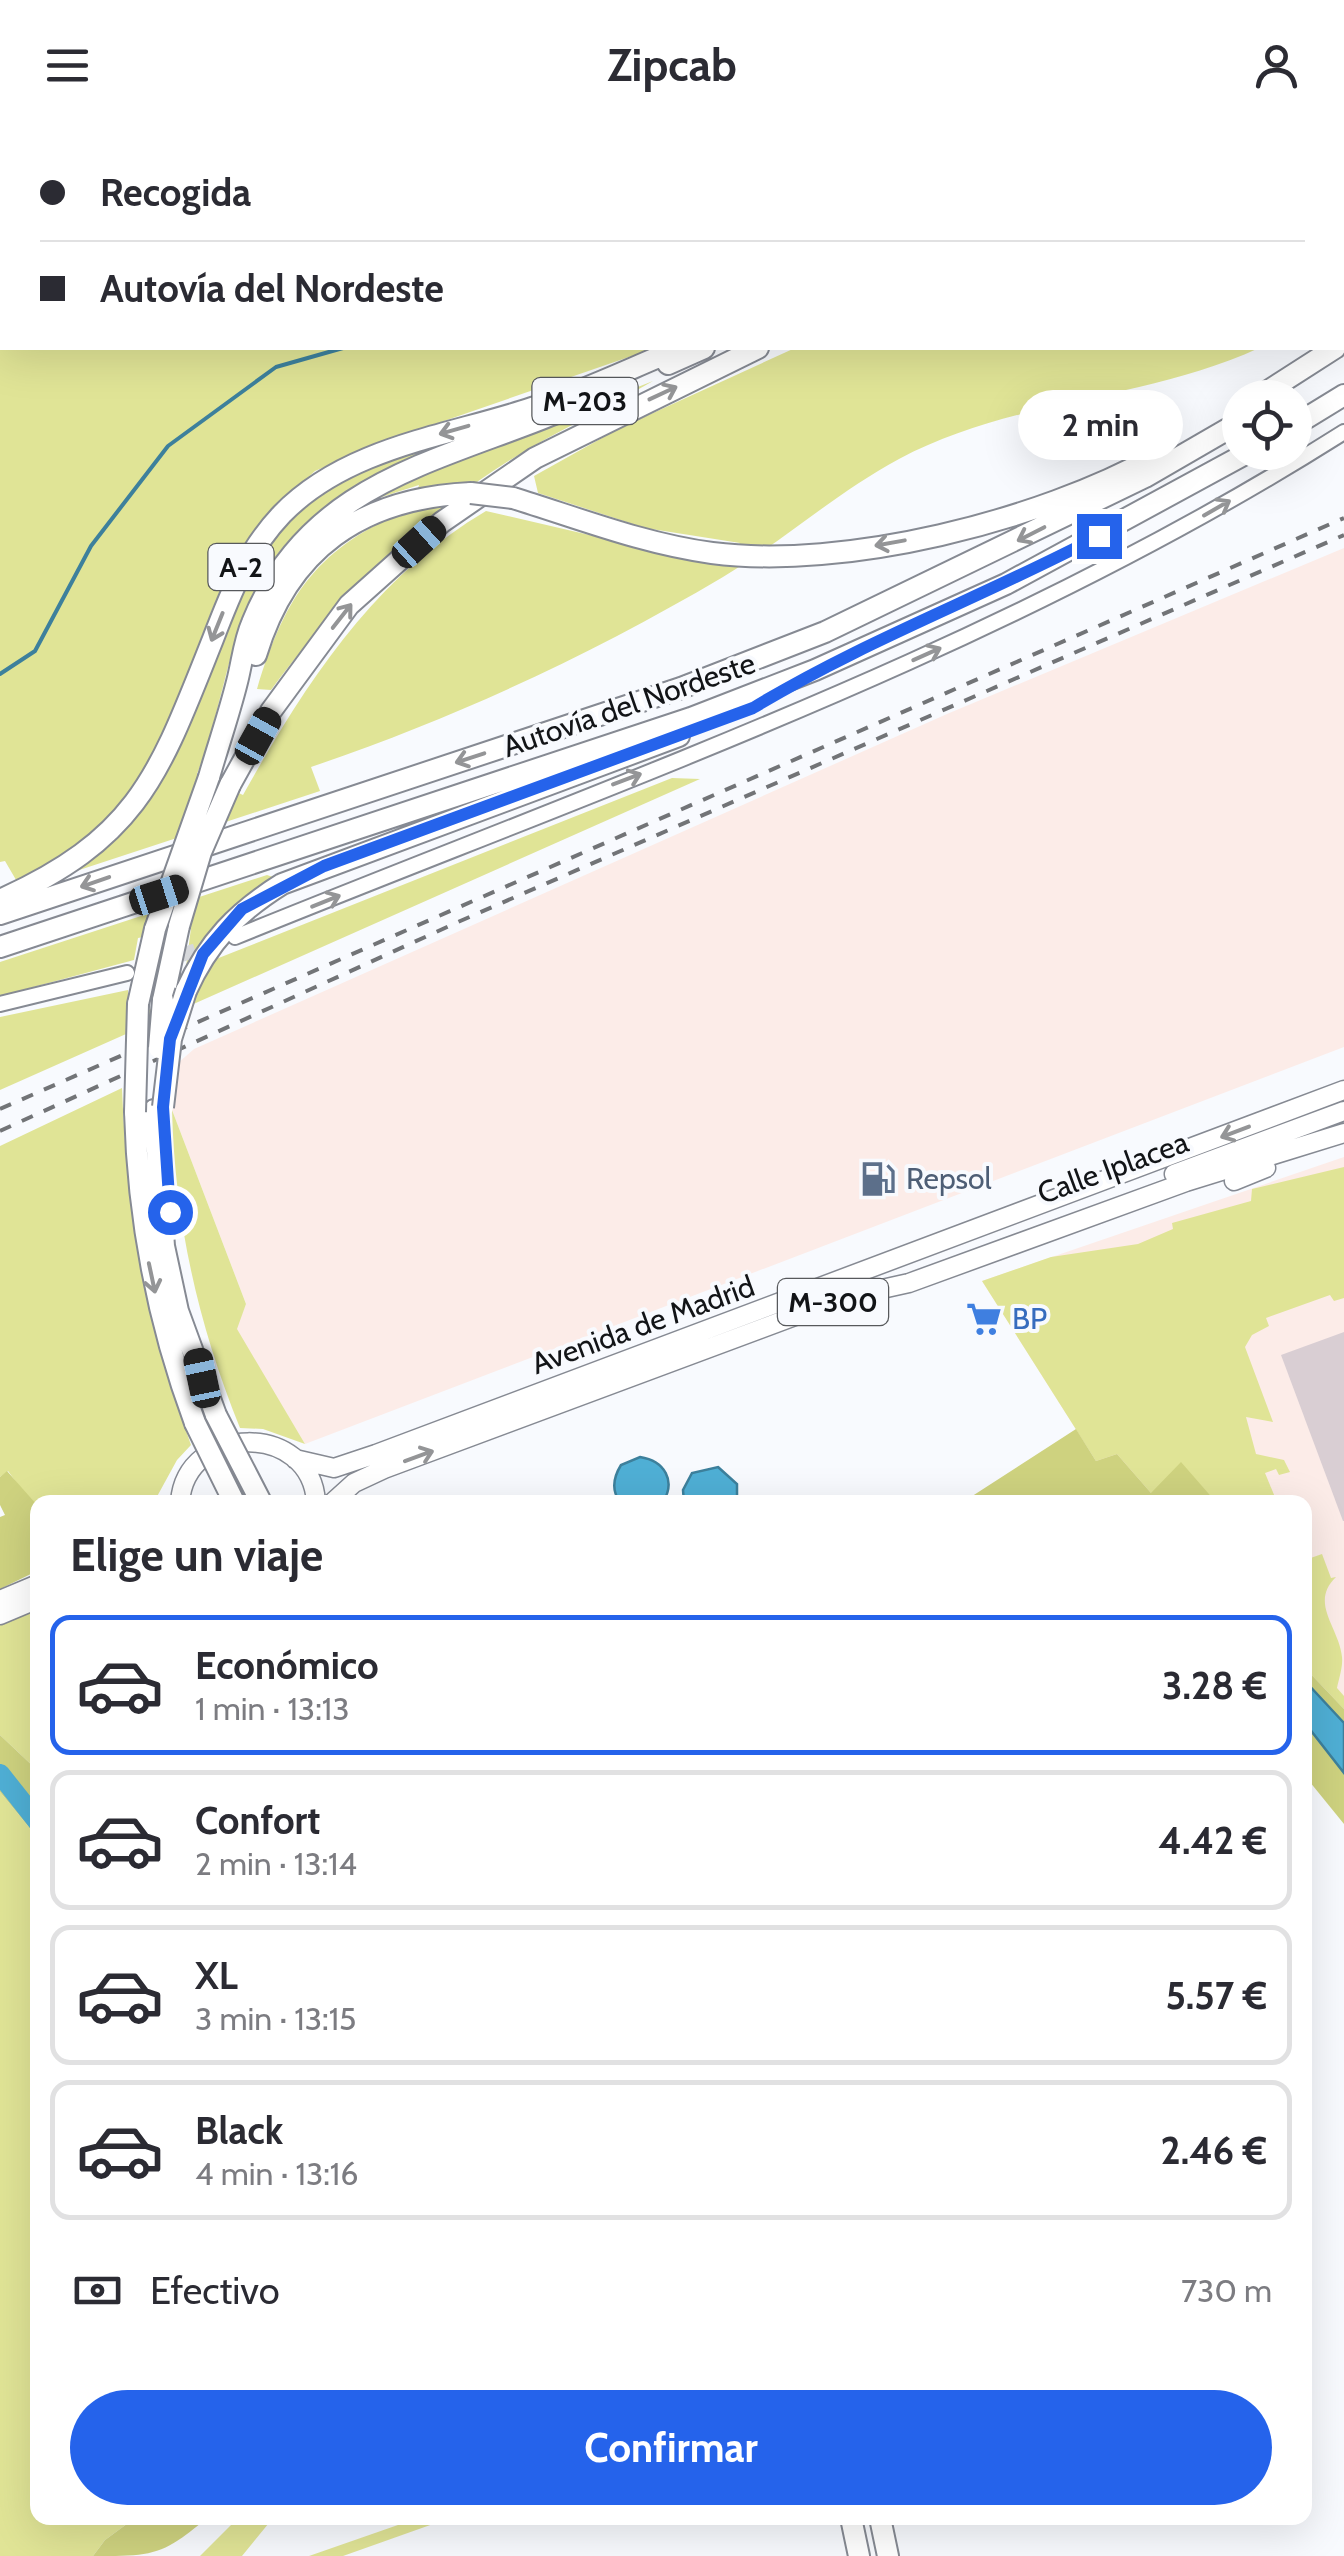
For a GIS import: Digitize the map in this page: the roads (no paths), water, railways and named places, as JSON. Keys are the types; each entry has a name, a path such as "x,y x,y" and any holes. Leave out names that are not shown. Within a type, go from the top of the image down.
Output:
{"highway":[{"name":"A-2","path":"0,900 91,850 136,806 173,739 242,564 284,513 328,478 405,444 534,408 675,350"},
{"name":"M-203","path":"256,1495 216,1416 178,1312 164,1246 138,1004 155,929 209,777 250,625 278,570 302,537 334,509 373,486 616,389 700,350"},
{"path":"150,1109 163,1000 178,926 201,852 230,785 272,711 349,605 442,522 536,458 754,350"},
{"path":"1285,380 1333,350"},
{"path":"1309,380 1344,358"},
{"path":"1312,415 1344,395"},
{"path":"209,777 234,727 263,631 292,578 342,528 395,502 471,493 512,498 665,544 714,553 786,556 840,552 963,531 1058,498 1138,466 1222,418"},
{"name":"Autovía del Nordeste","path":"0,914 681,688 807,639 972,564 1145,477 1222,432"},
{"name":"Autovía del Nordeste","path":"0,948 690,718 815,670 1006,584 1222,467"},
{"path":"150,1109 186,991 203,954 242,909 282,884 753,708 815,670"},
{"name":"M-203","path":"150,1109 144,1244 160,1317 195,1423 231,1495"},
{"path":"852,2525 859,2556"},
{"path":"881,2525 888,2556"}],"main road":[{"name":"Avenida de Madrid","path":"295,1459 334,1468 376,1454 1338,1093"},
{"name":"Calle Iplacea","path":"846,1297 1344,1111"},
{"name":"Avenida de Madrid","path":"341,1495 354,1483 384,1469 846,1297 909,1282 1186,1182 1344,1134"},
{"path":"1234,1181 1344,1134"},
{"name":"M-300","path":"181,1495 196,1466 222,1446 256,1441 276,1446 295,1459"},
{"path":"295,1459 315,1495"},
{"path":"0,1600 30,1587"},
{"path":"0,1614 30,1602"}],"street":[{"path":"235,938 704,749 978,632 1174,532 1344,432"},
{"path":"0,1004 128,972"}],"water":[{"path":"640,1457 656,1463 666,1473 666,1495 616,1495 614,1484 621,1465"},
{"path":"718,1467 737,1484 737,1495 683,1495 692,1473"},
{"path":"1312,1689 1344,1723 1344,1773 1312,1732"}],"waterway":[{"path":"0,674 35,651 91,546 168,446 276,367 336,350"},
{"path":"0,1774 30,1812"}],"tunnel":[{"path":"142,968 212,945"}],"railway":[{"path":"0,1109 1344,518"},
{"path":"0,1131 458,922 1344,535"}],"place":[{"name":"Repsol","path":"878,1179"},
{"name":"BP","path":"984,1319"}]}
